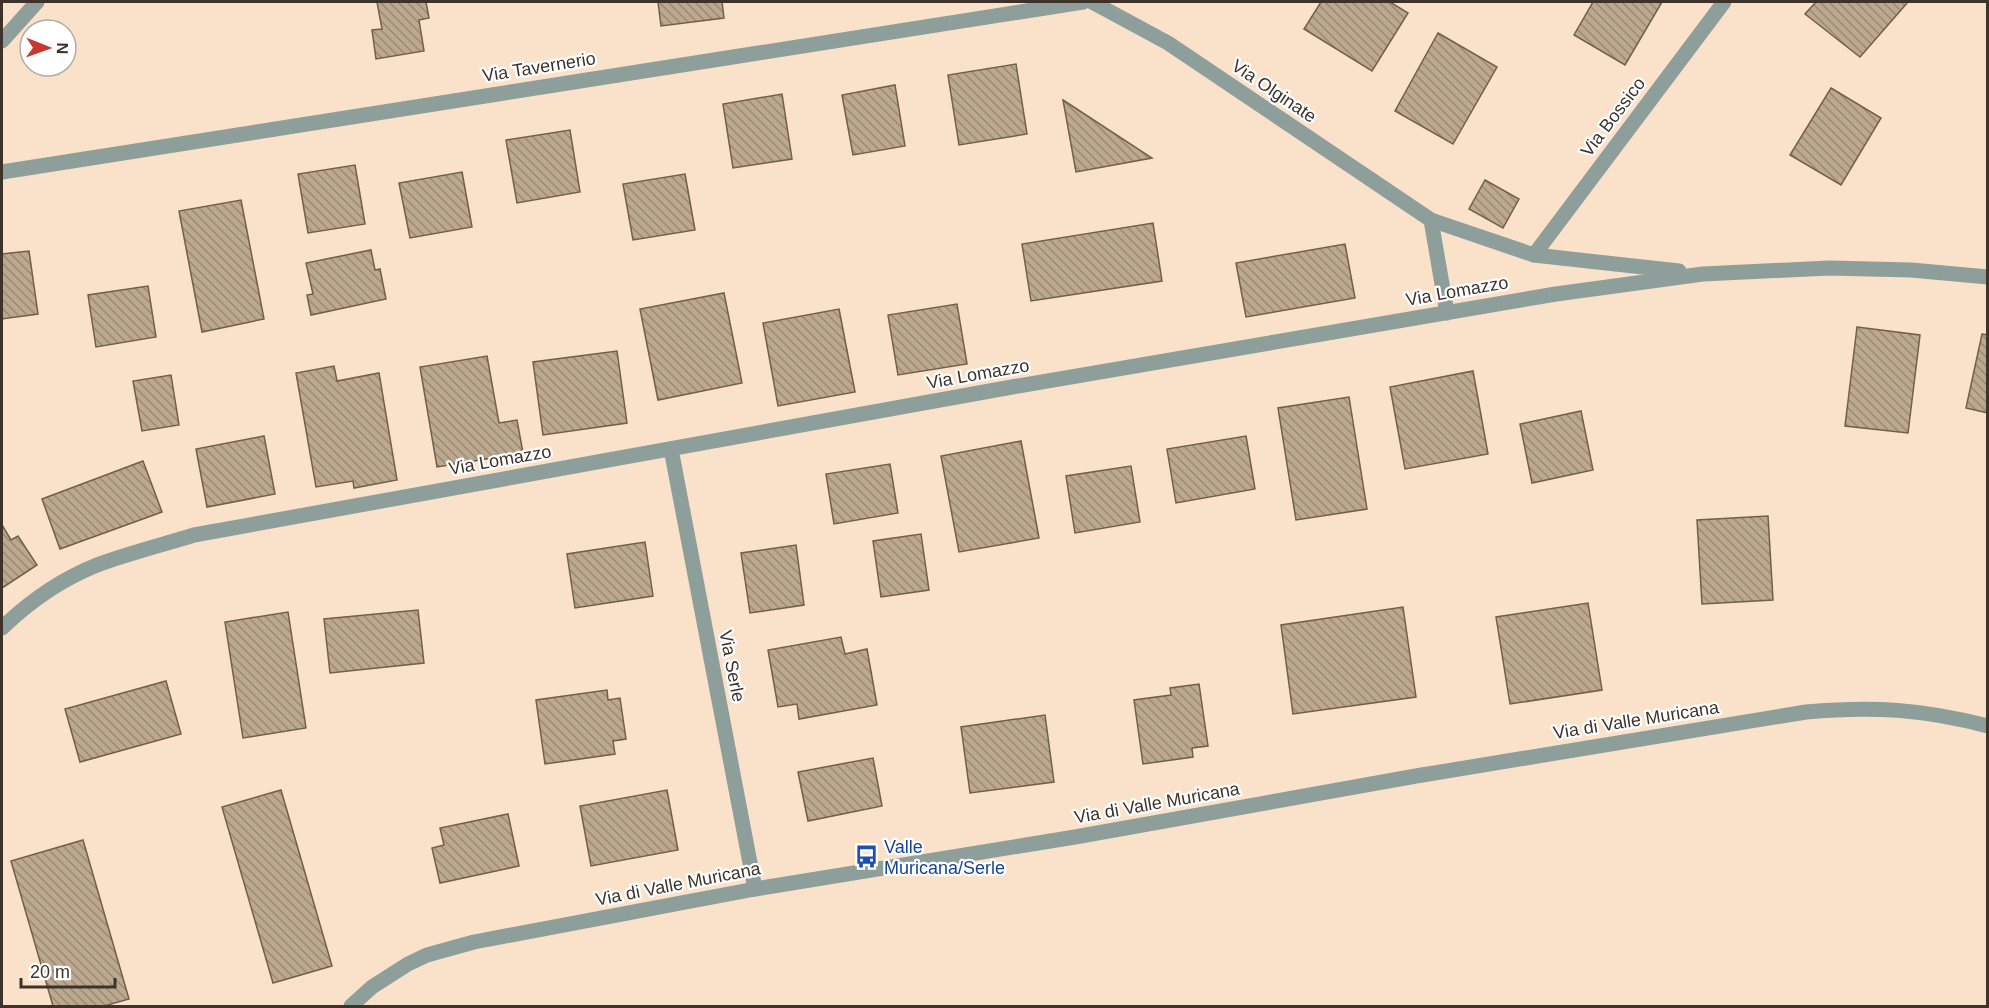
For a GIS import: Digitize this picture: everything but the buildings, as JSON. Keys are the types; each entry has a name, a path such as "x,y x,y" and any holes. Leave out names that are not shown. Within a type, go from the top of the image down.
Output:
{"street":[{"path":"2,41 37,2"},
{"name":"Via Tavernerio","path":"2,172 1083,2"},
{"name":"Via Olginate","path":"1092,2 1168,43 1431,220 1534,255 1703,274"},
{"name":"Via Bossico","path":"1534,255 1724,2"},
{"path":"1431,220 1447,313"},
{"name":"Via Lomazzo","path":"2,628 37,599 87,570 194,535 1012,387 1556,294 1703,274 1829,268 1911,270 1988,277"},
{"name":"Via Serle","path":"671,449 755,889"},
{"name":"Via di Valle Muricana","path":"351,1006 390,974 427,955 474,942 755,889 1063,839 1416,776 1806,712 1846,708 1886,708 1924,712 1988,726"}],"place":[{"name":"Valle Muricana/Serle","path":"866,857"}]}
